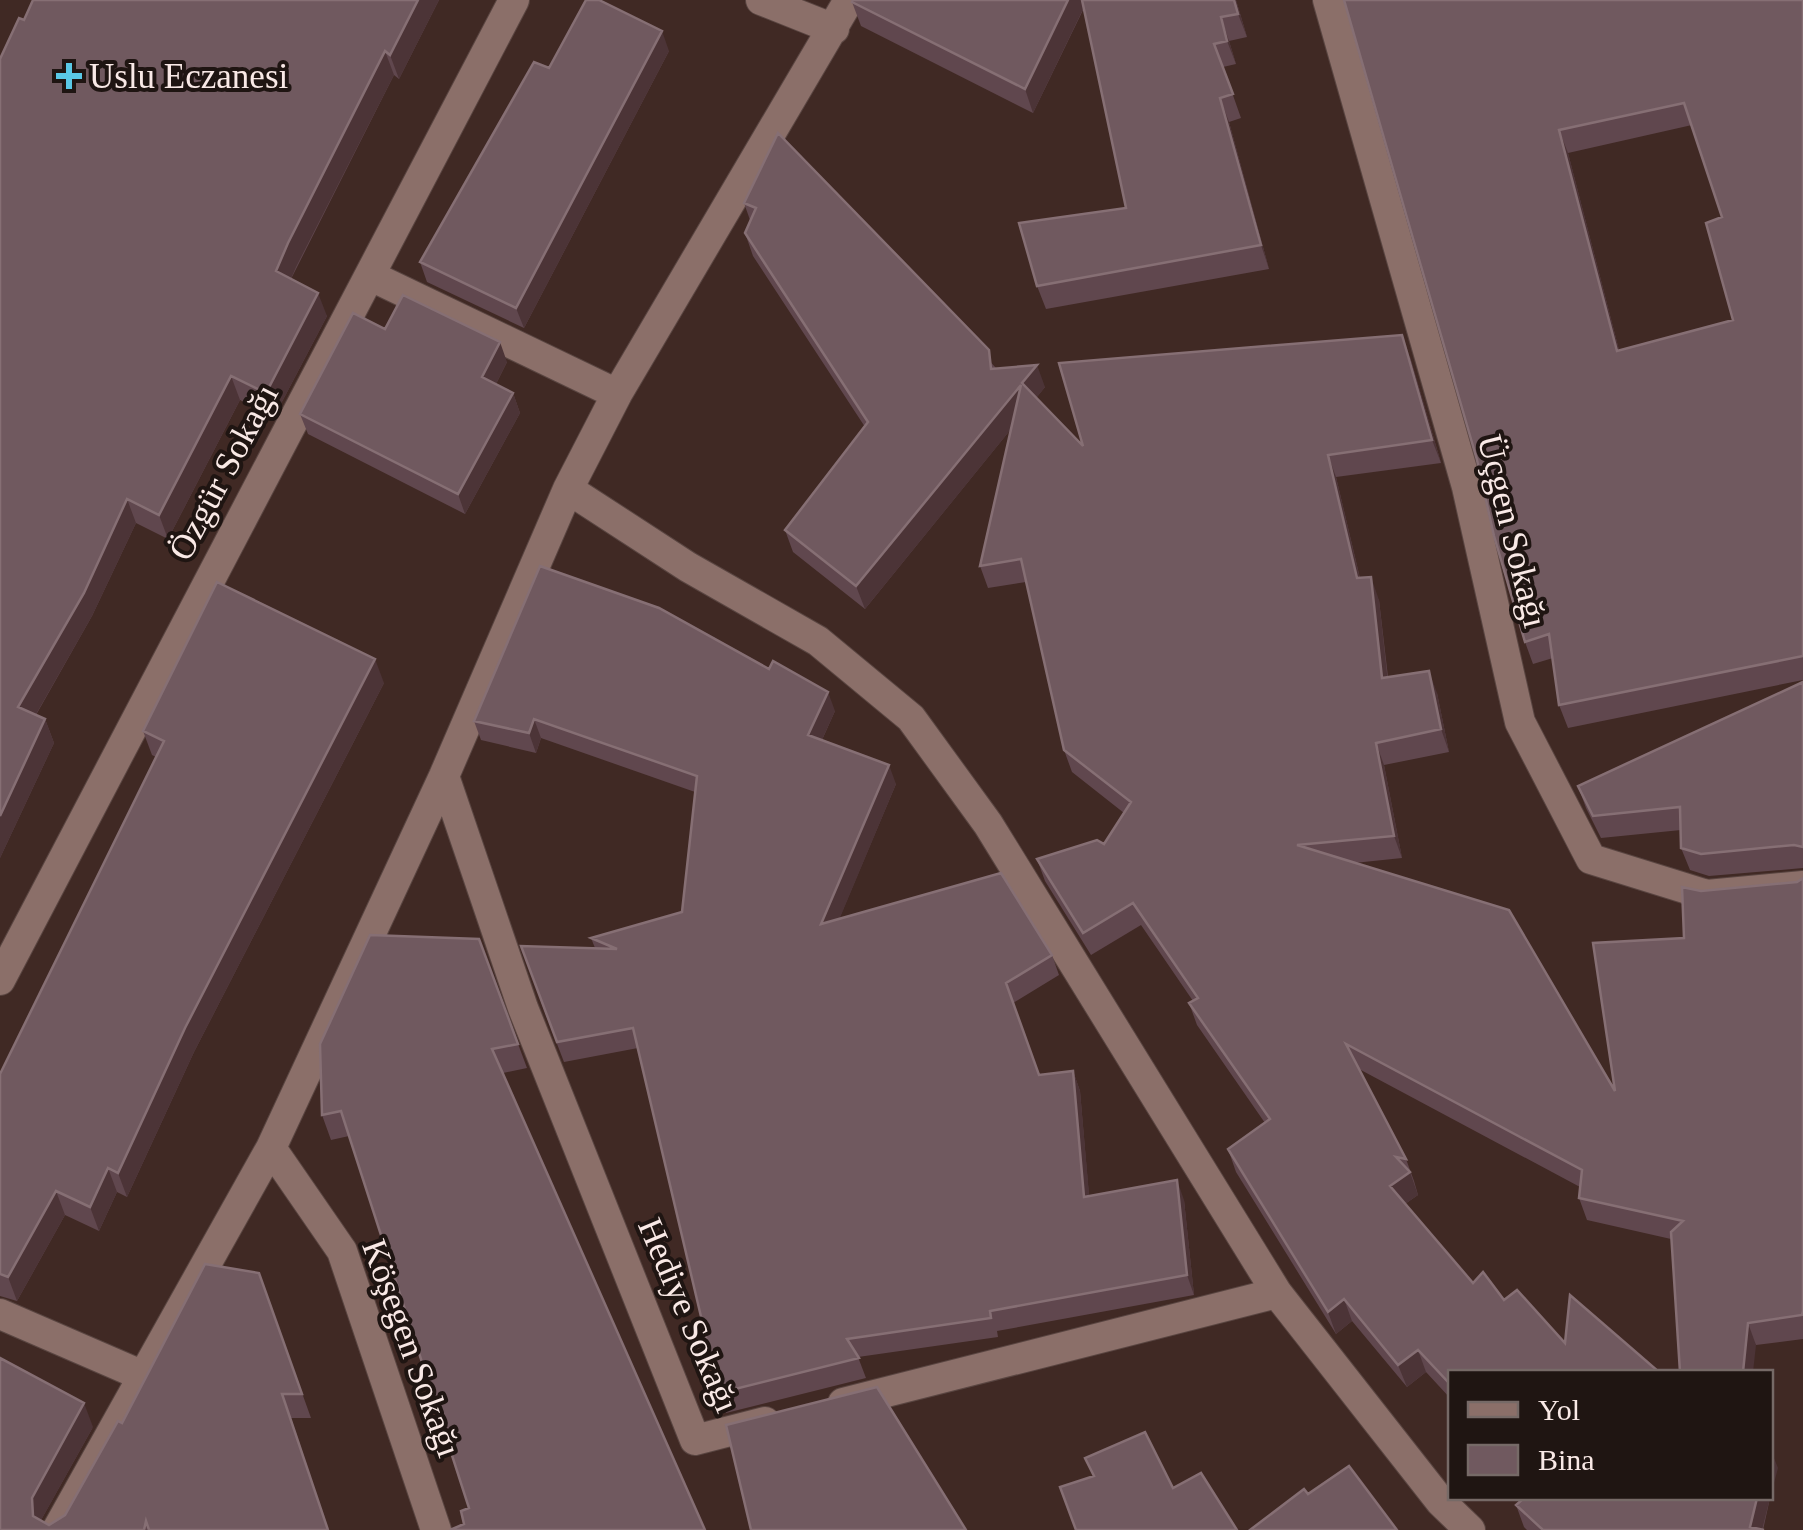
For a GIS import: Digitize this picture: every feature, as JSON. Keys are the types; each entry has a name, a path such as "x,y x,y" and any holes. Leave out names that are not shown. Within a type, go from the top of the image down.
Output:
{"street":[{"name":"Özgür Sokağı","path":"0,980 117,750 514,0"},
{"path":"761,0 834,29"},
{"path":"57,1530 271,1148 444,776 568,488 617,394 849,0"},
{"name":"Üçgen Sokağı","path":"1328,0 1467,487 1520,722 1591,859 1707,895 1803,886"},
{"path":"370,276 617,394"},
{"path":"568,488 688,567 818,641 911,718 988,824 1277,1293 1441,1502 1470,1530"},
{"name":"Hediye Sokağı","path":"444,776 523,1008 695,1440 1277,1293"},
{"name":"Köşegen Sokağı","path":"271,1148 342,1251 436,1530"},
{"path":"0,1314 141,1375"}],"building":[{"path":"33,0 418,0 390,55 385,51 276,271 318,293 266,393 231,376 159,515 127,499 84,593 18,707 45,719 0,816 0,59 19,18 24,20"},
{"path":"586,0 599,0 662,31 516,308 420,262 534,62 549,68"},
{"path":"853,0 1068,0 1025,89"},
{"path":"1082,0 1234,0 1238,14 1221,17 1227,41 1214,44 1233,94 1220,98 1261,245 1037,286 1019,223 1126,208"},
{"path":"1344,0 1803,0 1803,656 1559,705 1549,634 1525,642 1477,460","holes":["1684,103 1722,217 1706,223 1733,320 1617,351 1559,130"]},
{"path":"778,133 989,350 991,369 1037,365 1022,383 1083,446 1059,363 1402,335 1432,440 1328,455 1357,578 1371,577 1382,678 1429,671 1441,729 1376,743 1394,836 1297,845 1509,910 1615,1091 1593,943 1684,938 1682,887 1701,891 1797,882 1803,878 1803,1311 1802,1315 1748,1323 1743,1370 1680,1370 1671,1232 1683,1221 1579,1198 1582,1170 1346,1044 1406,1159 1396,1157 1410,1172 1390,1186 1473,1283 1483,1272 1504,1300 1517,1290 1565,1343 1570,1295 1657,1370 1448,1370 1448,1382 1418,1350 1398,1365 1344,1299 1328,1312 1228,1149 1270,1119 1189,1003 1198,998 1133,903 1083,933 1037,859 1097,840 1104,844 1131,802 1064,750 1021,559 980,566 1021,385 856,586 785,530 868,422 745,233 756,208 744,203"},
{"path":"403,295 500,342 482,377 513,393 458,494 300,414 353,313 385,329"},
{"path":"540,566 659,608 769,669 773,661 828,692 808,735 889,765 821,924 1001,873 1052,955 1006,983 1039,1075 1073,1071 1084,1197 1177,1180 1187,1275 990,1311 991,1318 847,1339 859,1358 719,1393 633,1028 557,1042 521,946 617,949 591,938 682,912 697,776 534,719 529,733 474,721"},
{"path":"217,582 375,659 185,1028 118,1173 108,1168 90,1207 56,1191 8,1277 0,1274 0,1074 164,741 143,731"},
{"path":"1803,682 1803,847 1701,854 1681,848 1680,807 1593,816 1578,786"},
{"path":"370,935 479,939 518,1044 492,1049 705,1530 450,1530 464,1524 461,1511 469,1508 341,1111 322,1115 320,1044"},
{"path":"205,1264 259,1273 302,1394 282,1394 328,1530 149,1530 146,1521 144,1530 0,1530 0,1358 84,1403 32,1498 33,1516 49,1525 65,1515 118,1421 122,1423"},
{"path":"877,1387 966,1530 751,1530 726,1425"},
{"path":"1145,1432 1173,1488 1201,1473 1237,1530 1076,1530 1060,1487 1094,1476 1085,1458"},
{"path":"1349,1466 1397,1530 1250,1530 1304,1489 1308,1494"},
{"path":"1522,1500 1757,1500 1750,1527 1764,1530 1543,1530 1516,1505"}],"place":[{"name":"Uslu Eczanesi","path":"69,76"}]}
